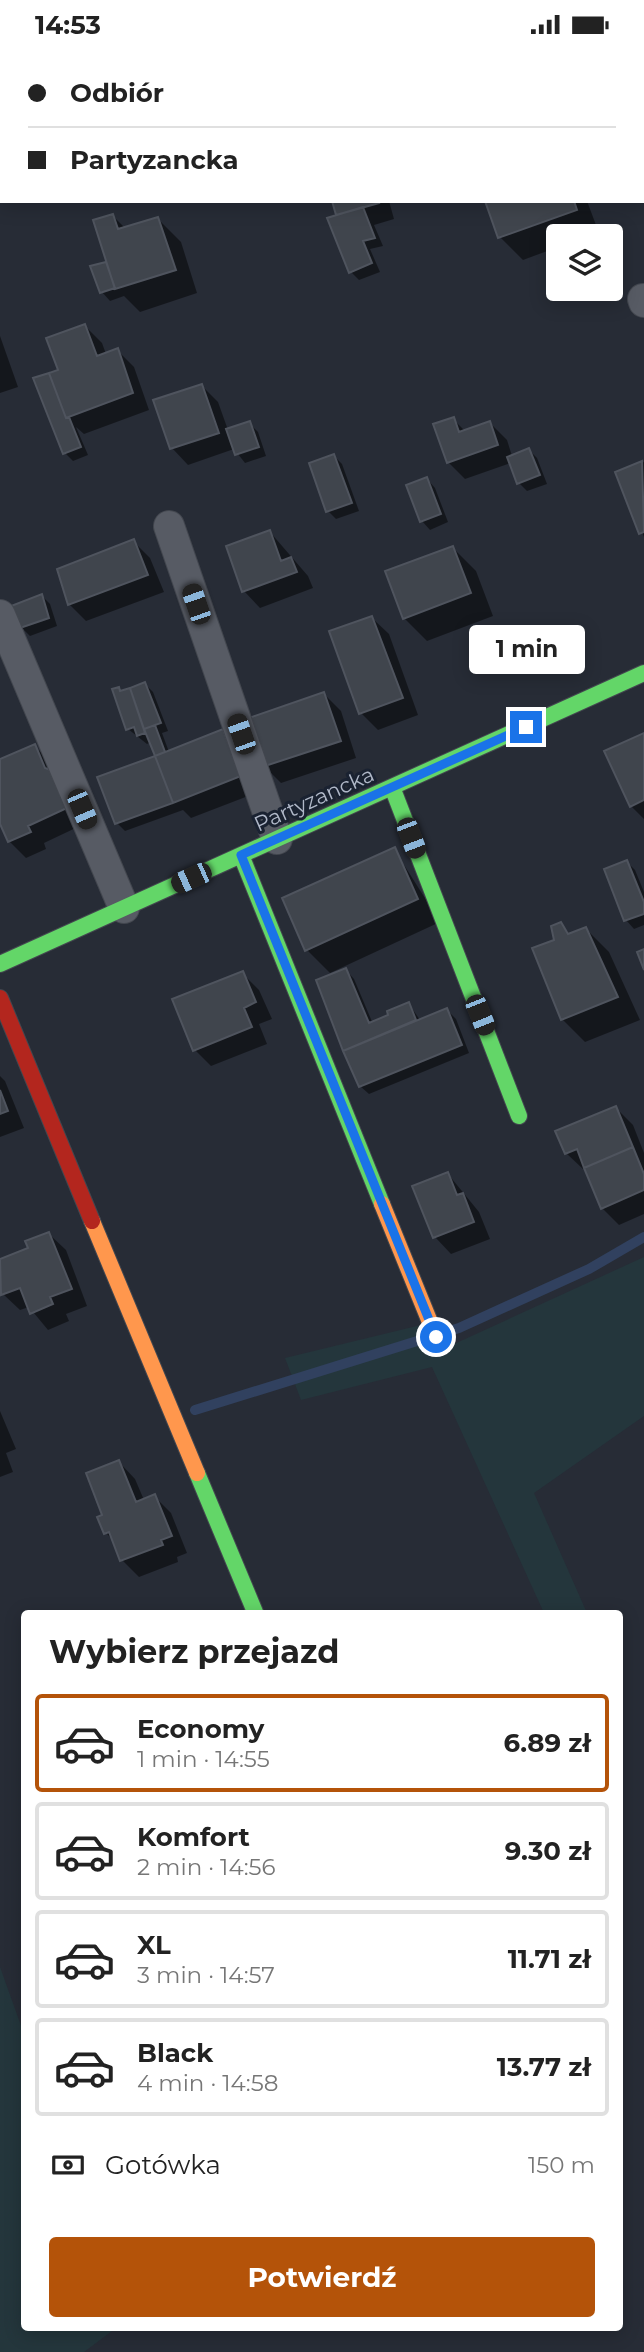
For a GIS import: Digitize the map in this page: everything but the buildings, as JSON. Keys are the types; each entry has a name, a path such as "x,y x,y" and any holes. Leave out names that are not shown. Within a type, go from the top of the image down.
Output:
{"street":[{"path":"169,526 277,839"},
{"path":"0,615 124,908"},
{"name":"Partyzancka","path":"0,964 644,673"},
{"path":"392,787 519,1116"},
{"path":"241,855 436,1337"},
{"path":"0,998 254,1610"}],"shaded area":[{"path":"644,1257 644,1416 534,1493 586,1610 543,1610 432,1367 301,1400 285,1358 421,1325 452,1345"},
{"path":"0,1967 21,2026 21,2331 112,2331 84,2352 0,2352"}],"waterway":[{"path":"195,1410 459,1328 589,1269 644,1237"}],"traffic: fast":[{"path":"0,964 644,673"},
{"path":"392,787 519,1116"},
{"path":"241,855 382,1204"},
{"path":"197,1473 254,1610"}],"traffic: slow":[{"path":"382,1204 436,1337"},
{"path":"92,1221 197,1473"}],"traffic: jam":[{"path":"0,998 92,1221"}],"route":[{"path":"436,1337 241,855 526,727"}]}
